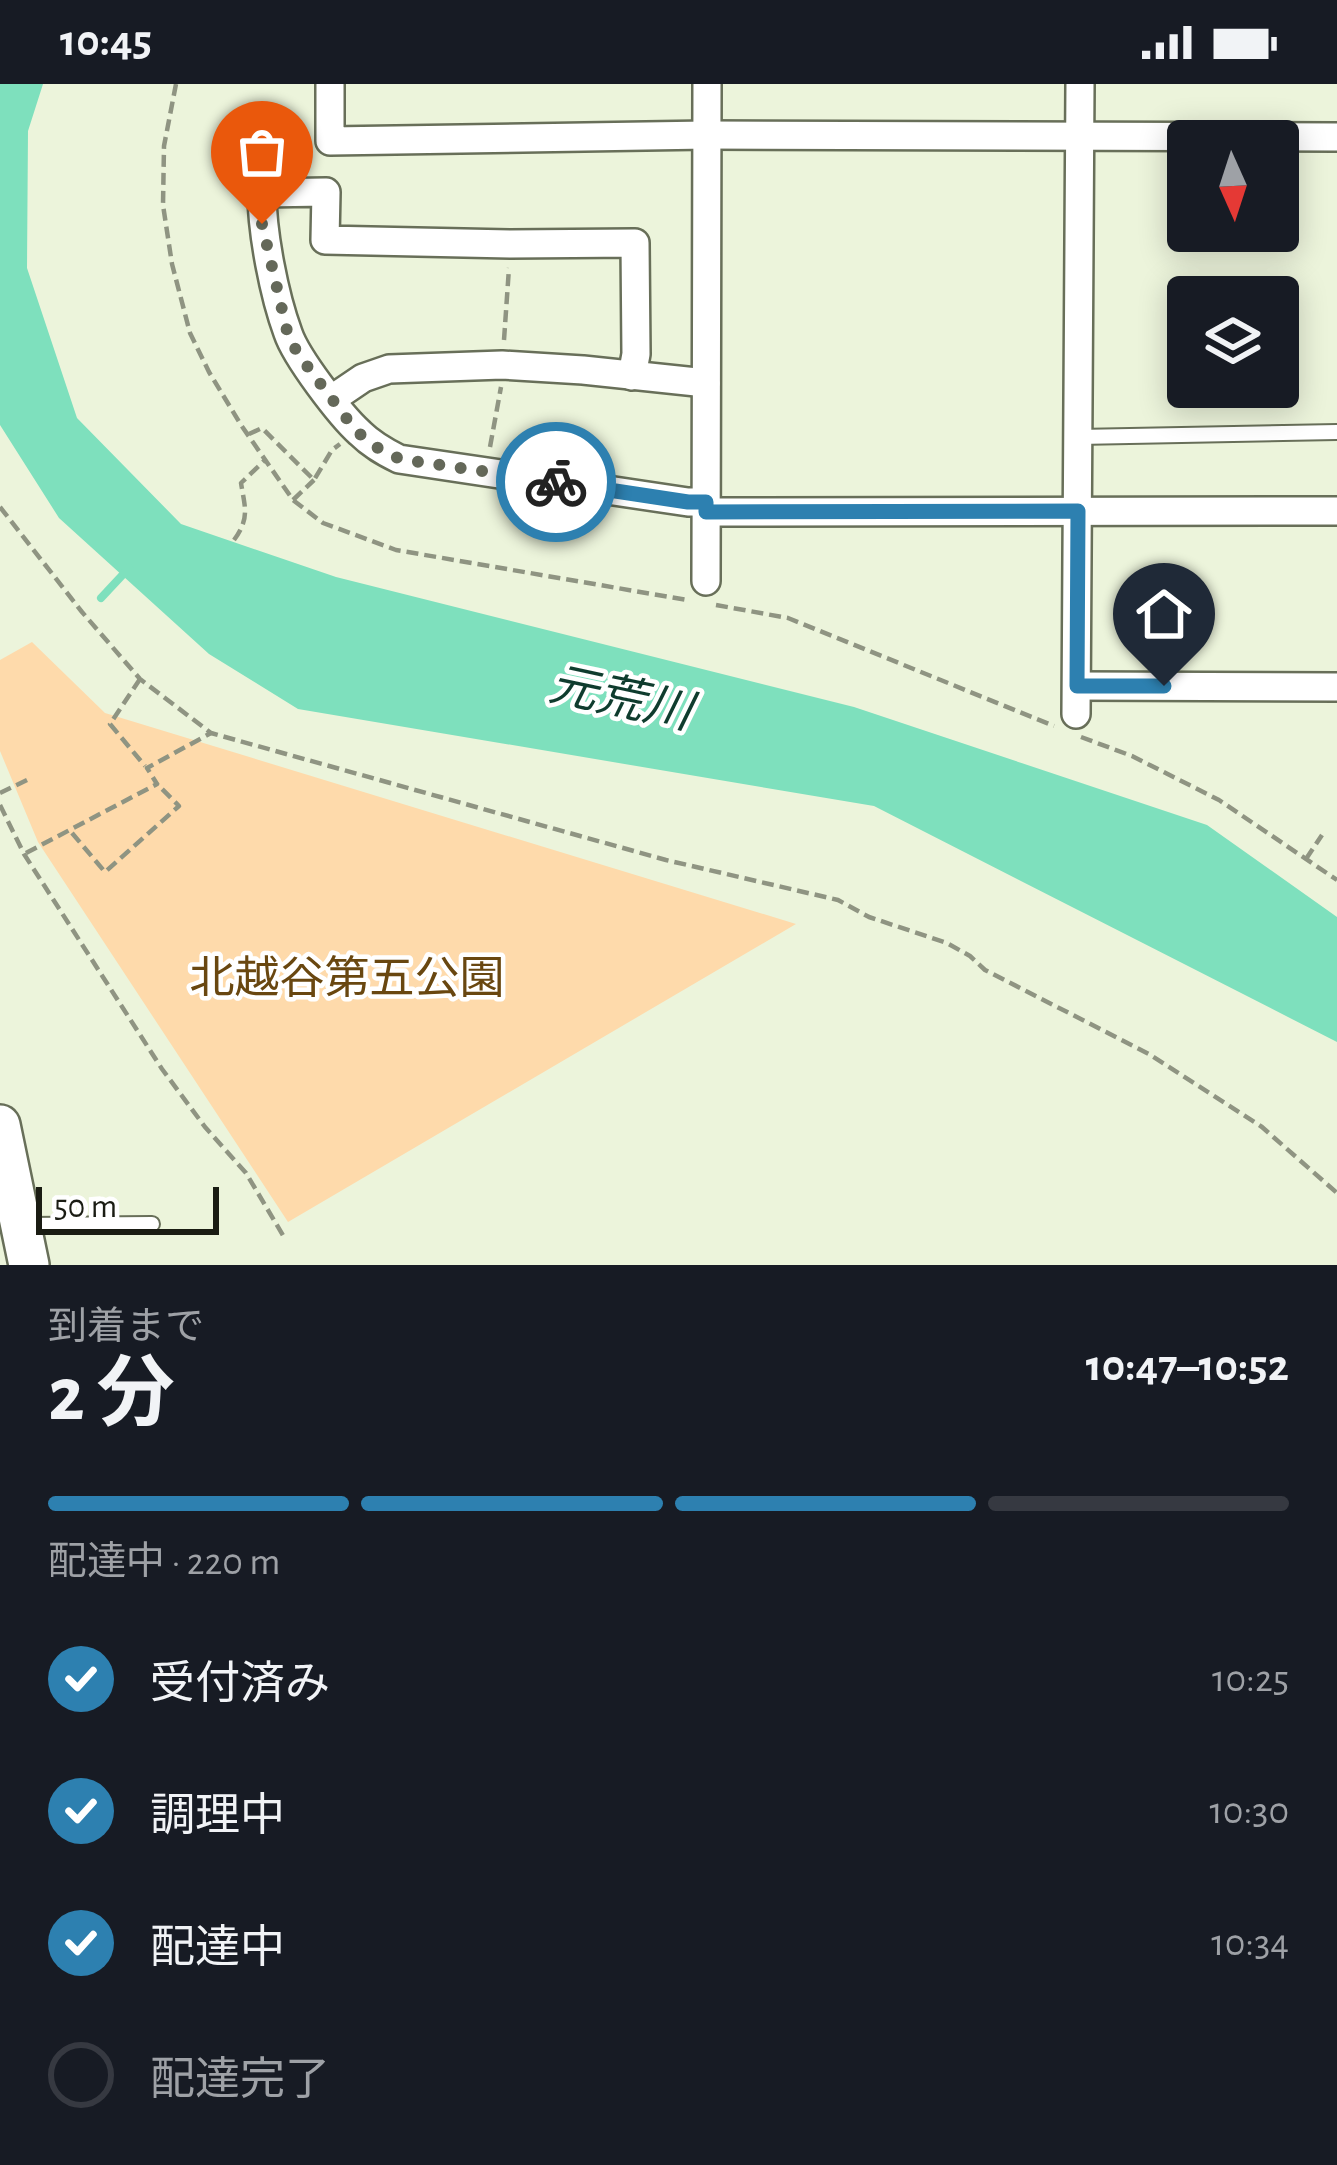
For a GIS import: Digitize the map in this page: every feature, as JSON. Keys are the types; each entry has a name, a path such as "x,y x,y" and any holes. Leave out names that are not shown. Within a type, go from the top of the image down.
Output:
{"main road":[{"path":"1,1136 13,1213 29,1265"}],"street":[{"path":"330,84 330,141 706,135 1337,137"},
{"path":"706,581 707,84"},
{"path":"1080,84 1077,700 1337,687"},
{"path":"632,376 635,243 325,240 326,192 262,193 262,224 288,335 356,431 400,459 706,507 1337,511"},
{"path":"332,399 363,378 388,369 502,365 706,383"}],"lane":[{"path":"1078,437 1337,432"},
{"path":"13,1213 152,1224"}],"path":[{"path":"176,84 164,146 163,205 190,333 209,372 293,500 323,523 396,550 788,618 1132,756 1219,800 1337,880"},
{"path":"249,434 262,428 314,480"},
{"path":"293,500 314,480 332,450 356,431"},
{"path":"234,540 244,526 246,512 241,483 266,459"},
{"path":"0,507 140,680 212,734 666,860 838,901 869,917 947,943 986,970 1149,1054 1262,1127 1337,1193"},
{"path":"70,831 105,872 179,806 110,724 140,680"},
{"path":"147,768 212,734"},
{"path":"0,793 29,778"},
{"path":"24,854 157,784"},
{"path":"0,805 24,854 162,1070 246,1173 284,1237"},
{"path":"1306,859 1322,836"}],"green space":[{"name":"北越谷第五公園","path":"32,642 105,713 796,924 288,1222 38,842 0,751 0,660"}],"water":[{"name":"元荒川","path":"0,84 43,84 28,131 27,268 77,418 181,524 336,577 854,707 1207,825 1337,917 1337,1042 874,806 298,709 209,654 59,518 0,425"}],"waterway":[{"path":"101,598 129,568"}],"way so far":[{"path":"262,224 288,335 356,431 400,459 556,482"}],"route":[{"path":"556,482 706,502 706,512 1078,511 1077,686 1164,686"}]}
